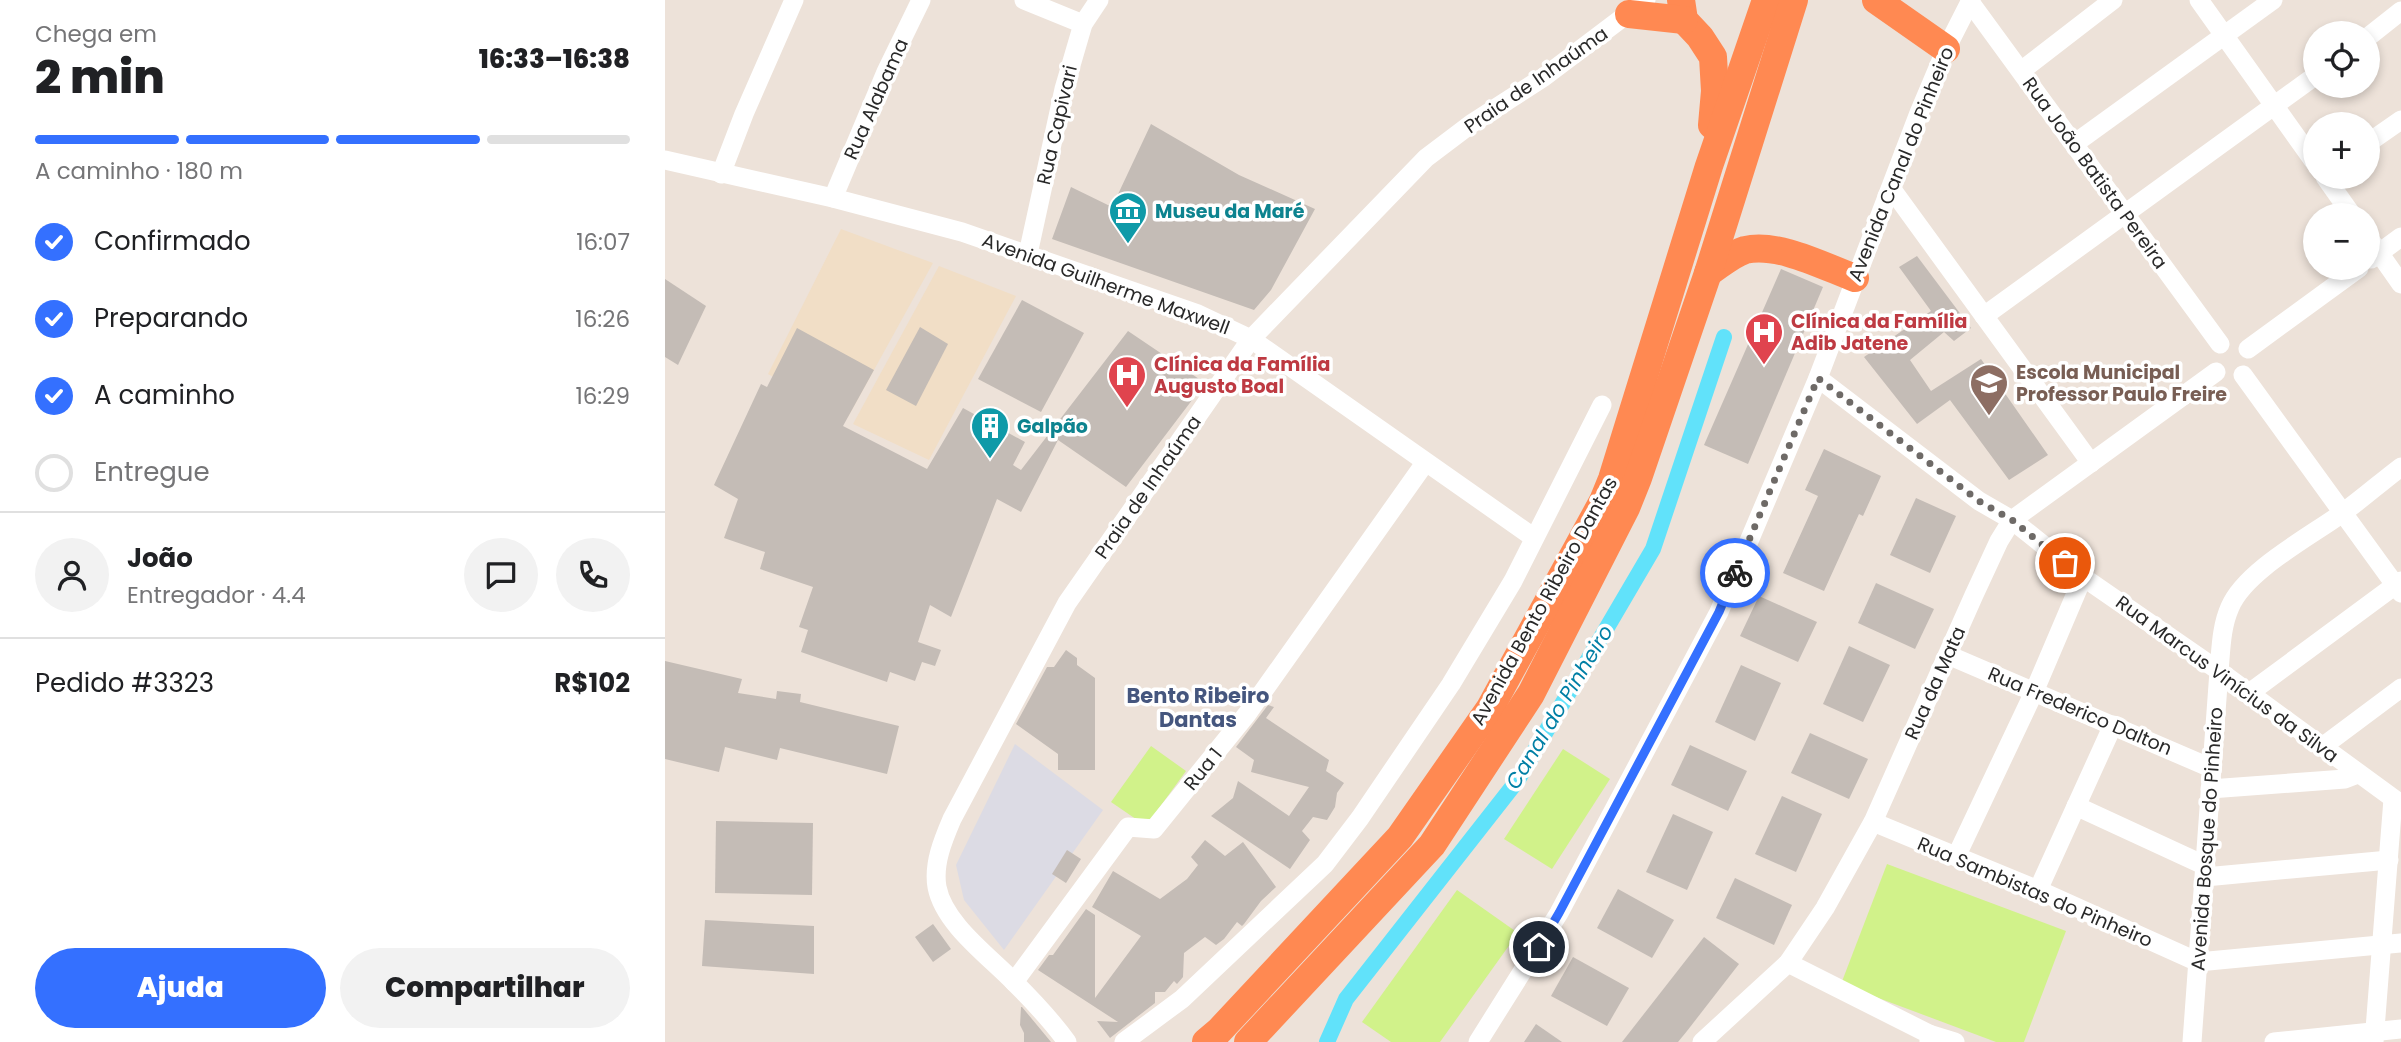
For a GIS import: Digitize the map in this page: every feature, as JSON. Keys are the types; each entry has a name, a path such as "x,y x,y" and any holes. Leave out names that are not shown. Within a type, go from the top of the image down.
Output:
{"highway":[{"name":"Avenida Bento Ribeiro Dantas","path":"1206,1042 1400,837 1490,708 1608,490 1709,166 1766,0"},
{"name":"Avenida Bento Ribeiro Dantas","path":"1248,1042 1432,845 1531,694 1632,493 1708,273 1794,0"},
{"path":"1876,0 1946,49"},
{"path":"1637,7 1682,10 1713,57 1715,91 1709,166"},
{"path":"1708,273 1735,254 1761,248 1786,253 1855,278"}],"street":[{"path":"721,174 794,0"},
{"name":"Rua Alabama","path":"834,198 886,72 921,0"},
{"path":"1024,0 1083,24"},
{"name":"Rua Capivari","path":"1028,254 1064,89 1083,24 1099,0"},
{"path":"2021,71 2113,0"},
{"path":"2199,0 2303,146"},
{"path":"2074,144 2273,0"},
{"name":"Avenida Canal do Pinheiro","path":"1478,1042 1559,913 1719,612 1818,378 1919,113 1946,49 1971,1"},
{"name":"Rua João Batista Pereira","path":"1971,1 2220,344"},
{"name":"Praia de Inhaúma","path":"1067,1042 1014,982 959,927 941,900 936,880 943,840 1067,603 1251,339 1426,158 1455,135 1544,77 1637,7"},
{"path":"2380,28 2401,11"},
{"path":"1985,316 2303,85"},
{"path":"2380,135 2401,120"},
{"name":"Avenida Guilherme Maxwell","path":"665,160 834,198 962,232 1198,314 1251,339 1533,537"},
{"path":"1891,188 2091,463"},
{"path":"2380,246 2401,237"},
{"path":"2380,259 2401,284"},
{"path":"2248,349 2343,280"},
{"path":"2238,341 2248,349 2250,366 2243,375 2226,378 2216,372 2213,354 2220,344 2238,341"},
{"name":"Rua da Mata","path":"1702,1042 1788,963 1825,908 1873,822 1974,595 1999,541 2012,520 2216,372"},
{"path":"2243,375 2399,586 2248,694"},
{"name":"Rua Marcus Vinícius da Silva","path":"1818,378 1979,501 2012,520 2083,577 2219,671 2397,802"},
{"path":"1124,1042 1182,999 1325,864 1360,818 1451,684 1513,581 1602,405"},
{"name":"Rua 1","path":"1014,982 1128,827 1154,828 1247,714 1426,463"},
{"name":"Avenida Bosque do Pinheiro","path":"2192,1042 2219,671 2224,626 2230,607 2241,589 2263,569 2401,467"},
{"path":"1956,857 2034,692 2083,577"},
{"name":"Rua Frederico Dalton","path":"1948,655 2211,768"},
{"path":"2322,747 2400,689"},
{"path":"2038,890 2113,725"},
{"path":"2210,789 2345,779 2358,774"},
{"path":"2374,1037 2392,944 2389,860 2397,802"},
{"path":"2076,806 2205,872 2389,860"},
{"name":"Rua Sambistas do Pinheiro","path":"1873,822 2038,890 2198,962"},
{"path":"2198,962 2392,944"},
{"path":"1788,963 1929,1038 1955,1042"},
{"path":"2274,1042 2374,1037 2401,1029"}],"shaded area":[{"path":"841,229 933,263 848,417 768,374"},
{"path":"939,266 1016,296 929,460 853,424"},
{"path":"1015,744 1103,810 1004,950 964,900 956,865"}],"green space":[{"path":"1151,746 1186,771 1146,826 1111,802"},
{"path":"1563,749 1610,779 1552,869 1504,839"},
{"path":"1887,864 2066,931 2024,1042 1996,1042 1841,984"},
{"path":"1457,890 1518,933 1440,1042 1391,1042 1362,1022"}],"building":[{"path":"1151,124 1239,175 1315,209 1271,290 1254,310 1052,239 1071,187 1112,207"},
{"path":"1917,256 1971,328 1954,341 1944,332 1910,360 1931,391 1981,359 2048,455 2009,480 1950,400 1917,424 1864,357 1931,311 1899,267"},
{"name":"Clínica da Família Adib Jatene","path":"1781,269 1823,287 1748,464 1704,445"},
{"path":"665,279 706,306 678,365 665,357"},
{"name":"Galpão","path":"1022,300 1084,333 1041,412 978,379"},
{"path":"920,327 948,344 916,406 886,390"},
{"path":"797,328 874,370 843,426 927,469 963,408 1025,442 1013,465 1021,470 1128,331 1205,383 1126,487 1058,440 1021,512 997,499 951,617 930,605 918,642 941,650 935,666 922,662 915,681 890,672 887,682 801,652 808,630 799,627 813,587 760,569 765,552 724,538 738,499 714,485 761,384 767,387"},
{"path":"1824,449 1881,476 1863,516 1859,514 1824,591 1783,573 1818,496 1805,490"},
{"path":"1916,498 1956,516 1930,573 1890,555"},
{"path":"1876,583 1934,609 1915,649 1858,623"},
{"path":"1759,596 1817,622 1798,662 1740,636"},
{"path":"1849,646 1890,665 1863,722 1823,704"},
{"path":"1066,650 1077,658 1077,665 1095,678 1095,770 1058,770 1058,754 1016,724 1047,667 1054,667"},
{"path":"665,661 742,679 738,693 776,699 777,691 801,694 800,702 899,726 887,774 780,748 777,760 725,747 719,772 665,759"},
{"path":"1741,665 1781,683 1755,741 1715,722"},
{"path":"1268,705 1274,707 1266,718 1329,760 1326,771 1344,783 1337,793 1335,807 1327,820 1313,817 1302,831 1310,840 1290,869 1211,816 1233,798 1238,781 1289,816 1309,787 1251,772 1254,760 1236,747"},
{"path":"1810,733 1868,759 1849,799 1791,773"},
{"path":"1690,745 1747,771 1728,811 1671,785"},
{"path":"1782,796 1822,814 1796,872 1755,854"},
{"path":"1673,814 1713,832 1687,890 1646,872"},
{"path":"716,821 813,823 812,895 715,893"},
{"path":"1205,840 1225,856 1243,842 1276,887 1261,901 1242,926 1237,922 1216,945 1205,937 1184,953 1183,977 1177,984 1174,981 1165,992 1155,992 1155,1003 1110,1038 1097,1021 1118,1022 1038,970 1049,955 1053,955 1086,909 1095,915 1095,998 1141,936 1092,907 1113,871 1160,899 1187,879 1198,865 1191,857"},
{"path":"1067,850 1081,859 1066,883 1052,874"},
{"path":"1735,878 1792,905 1774,945 1716,918"},
{"path":"1618,889 1674,920 1652,958 1597,928"},
{"path":"705,920 814,926 814,974 702,966"},
{"path":"933,924 951,949 933,962 915,937"},
{"path":"1704,937 1739,964 1687,1031 1678,1042 1622,1042"},
{"path":"1573,957 1629,988 1607,1026 1551,996"},
{"path":"1021,1007 1051,1042 1024,1042 1020,1025"},
{"path":"1536,1024 1562,1042 1524,1042"}],"waterway":[{"name":"Canal do Pinheiro","path":"1327,1042 1346,999 1517,781 1653,549 1724,337"}],"way so far":[{"path":"1735,573 1818,378 1979,501 2012,520 2065,563"}],"place":[{"name":"Museu da Maré","path":"1128,245"},
{"name":"Clínica da Família Adib Jatene","path":"1764,366"},
{"name":"Clínica da Família Augusto Boal","path":"1127,409"},
{"name":"Escola Municipal Professor Paulo Freire","path":"1989,417"},
{"name":"Galpão","path":"990,460"}],"district":[{"name":"Bento Ribeiro Dantas","path":"1198,707"}],"route":[{"path":"1539,947 1719,612 1735,573"}]}
